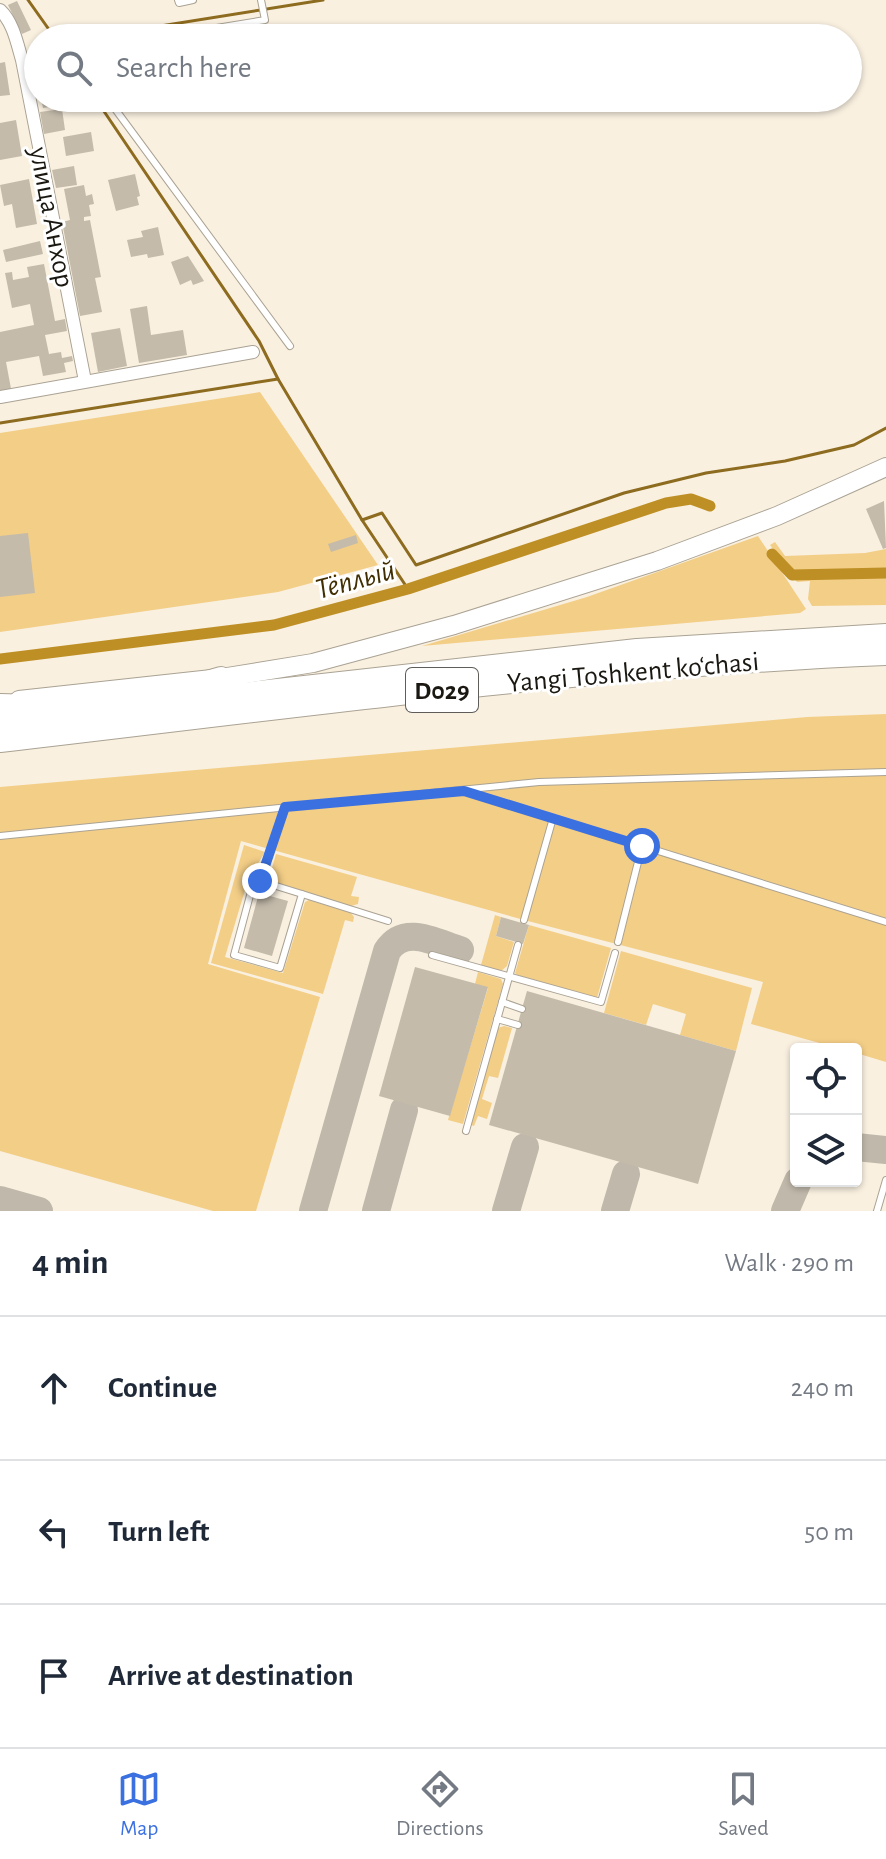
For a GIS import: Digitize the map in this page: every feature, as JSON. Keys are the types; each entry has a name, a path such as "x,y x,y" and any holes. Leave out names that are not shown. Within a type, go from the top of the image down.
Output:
{"highway":[{"name":"Yangi Toshkent ko‘chasi","path":"0,721 637,650 886,635"},
{"name":"Yangi Toshkent ko‘chasi","path":"0,741 604,672 886,654"},
{"path":"0,703 118,708 221,678"}],"main road":[{"path":"0,703 221,678 313,663 454,625 657,561 777,516 886,467"}],"street":[{"name":"улица Анхор","path":"0,10 13,31 24,70"},
{"name":"улица Анхор","path":"32,112 85,381"},
{"path":"0,397 253,352"}],"lane":[{"path":"178,0 179,3 193,0"},
{"path":"241,24 265,20 261,0"},
{"path":"117,112 290,346"},
{"path":"0,836 539,782 886,772"},
{"path":"464,791 886,922"},
{"path":"285,807 260,881 252,888 234,955 280,968 302,894"},
{"path":"524,920 553,818"},
{"path":"618,942 642,846"},
{"path":"260,881 388,921"},
{"path":"466,1131 518,945"},
{"path":"432,955 601,1002 615,953"},
{"path":"502,1002 522,1009"},
{"path":"497,1019 518,1025"},
{"path":"877,1211 886,1180"}],"shaded area":[{"path":"260,392 378,565 278,592 0,632 0,433"},
{"path":"758,536 806,609 800,613 422,646 587,597"},
{"path":"775,542 785,556 865,553 886,549 886,605 812,606 808,599 810,581 797,582 770,545"},
{"path":"886,714 886,1062 862,1055 862,1043 819,1043 751,1024 763,982 524,920 241,841 208,964 320,997 256,1211 213,1211 0,1151 0,787 807,717"},
{"path":"244,845 265,852 248,880 225,957 283,973 305,902 309,900 351,913 353,922 345,920 323,994 211,963"},
{"path":"276,854 357,877 351,896 359,897 358,904 351,906 275,882 270,875"},
{"path":"495,915 501,917 496,936 514,942 507,966 501,971 481,965"},
{"path":"529,925 611,948 597,998 515,973"},
{"path":"621,951 752,988 736,1051 680,1035 686,1014 653,1004 646,1025 604,1013"},
{"path":"478,972 501,979 503,984 463,1124 448,1120 488,988 475,984"},
{"path":"498,1028 512,1028 498,1078 489,1076 482,1099 492,1103 487,1119 478,1116 474,1126 471,1125"}],"building":[{"path":"17,1 28,24 24,24 24,33 22,34 8,5"},
{"path":"5,62 10,95 0,96 0,63"},
{"path":"40,112 62,112 65,130 44,134"},
{"path":"16,120 22,156 0,160 0,123"},
{"path":"91,132 94,151 66,156 63,137"},
{"path":"74,166 77,185 56,188 52,170"},
{"path":"135,174 139,205 116,211 108,180"},
{"path":"29,179 37,224 16,228 12,204 4,206 0,185"},
{"path":"84,185 86,196 92,194 94,204 89,205 91,216 84,217 84,221 90,220 101,277 95,278 102,312 80,316 62,222 70,220 64,189"},
{"path":"158,227 164,255 131,257 127,240 143,237 141,231"},
{"path":"40,241 43,254 6,262 3,250"},
{"path":"188,256 204,281 193,285 191,280 180,285 171,262"},
{"path":"44,264 55,321 65,319 67,331 45,335 49,354 61,352 62,358 72,356 73,361 64,363 66,372 43,376 39,356 6,362 12,394 0,396 0,332 34,325 30,304 12,308 5,273 12,272 13,280 29,277 27,267"},
{"path":"147,306 151,335 183,330 187,355 139,363 130,309"},
{"path":"120,328 127,366 98,372 91,333"},
{"path":"884,501 886,548 883,549 866,509"},
{"path":"28,533 35,593 0,597 0,536"},
{"path":"356,535 358,543 331,552 328,544"},
{"path":"259,893 288,901 272,956 244,948"},
{"path":"501,917 529,925 523,944 496,936"},
{"path":"415,967 488,987 450,1116 379,1096"},
{"path":"527,991 736,1051 698,1184 489,1125"}],"waterway":[{"path":"28,0 45,24"},
{"path":"173,24 323,0"},
{"path":"104,112 259,341 278,379 362,520 382,513 416,565 624,493 706,473 785,461 854,445 886,428"},
{"path":"0,423 278,379"},
{"name":"Тёплый","path":"0,659 274,625 408,589 666,503 691,499 710,506"},
{"path":"362,520 408,589"},
{"name":"Тёплый","path":"772,554 792,575 886,573"}],"taxiway":[{"path":"313,1211 387,951 402,938 411,937 460,950"},
{"path":"376,1211 404,1110"},
{"path":"506,1211 525,1147"},
{"path":"862,1148 886,1150"},
{"path":"615,1211 626,1174"},
{"path":"785,1211 795,1187"},
{"path":"0,1200 39,1211"}],"route":[{"path":"260,881 285,807 464,791 642,846"}]}
